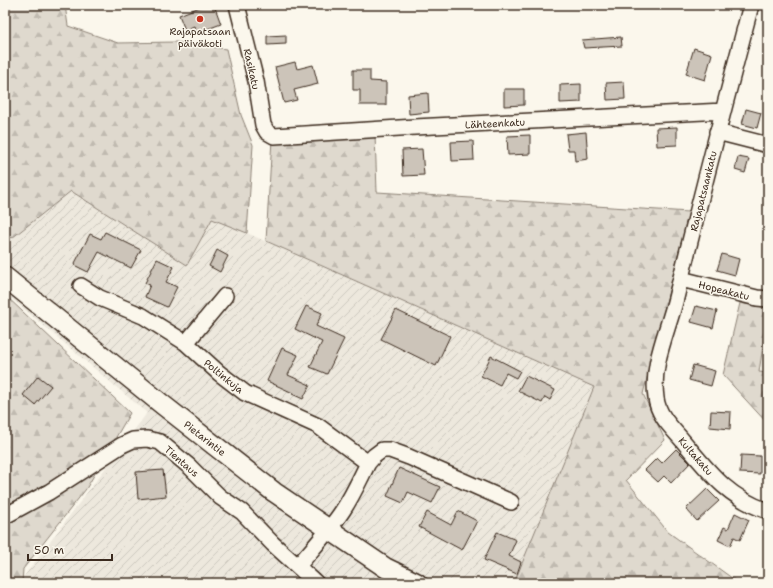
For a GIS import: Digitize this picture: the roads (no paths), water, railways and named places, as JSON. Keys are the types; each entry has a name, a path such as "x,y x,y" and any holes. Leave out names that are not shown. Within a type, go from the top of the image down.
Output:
{"main road":[{"name":"Pietarintie","path":"5,276 157,400 274,492 386,568 417,583"}],"street":[{"name":"Rasikatu","path":"236,5 256,81 263,125 267,132"},
{"name":"Rajapatsaankatu","path":"655,377 659,356 672,314 717,132 751,5"},
{"name":"Lähteenkatu","path":"267,132 274,136 502,122 723,111"},
{"path":"717,132 768,145"},
{"name":"Hopeakatu","path":"681,279 757,298 768,299"},
{"name":"Poltinkuja","path":"81,286 100,298 143,316 186,343 245,394 318,426 368,463"},
{"path":"186,343 225,296"},
{"name":"Kultakatu","path":"655,377 656,400 667,423 722,486 740,499 768,512"},
{"name":"Tientaus","path":"5,516 49,492 122,445 133,440 147,439 160,442 190,467 220,497 242,512 273,544 316,583"},
{"path":"298,566 343,510 358,485 368,463 382,450 390,450 511,502"}],"place":[{"name":"Rajapatsaan päiväkoti","path":"200,19"}]}
